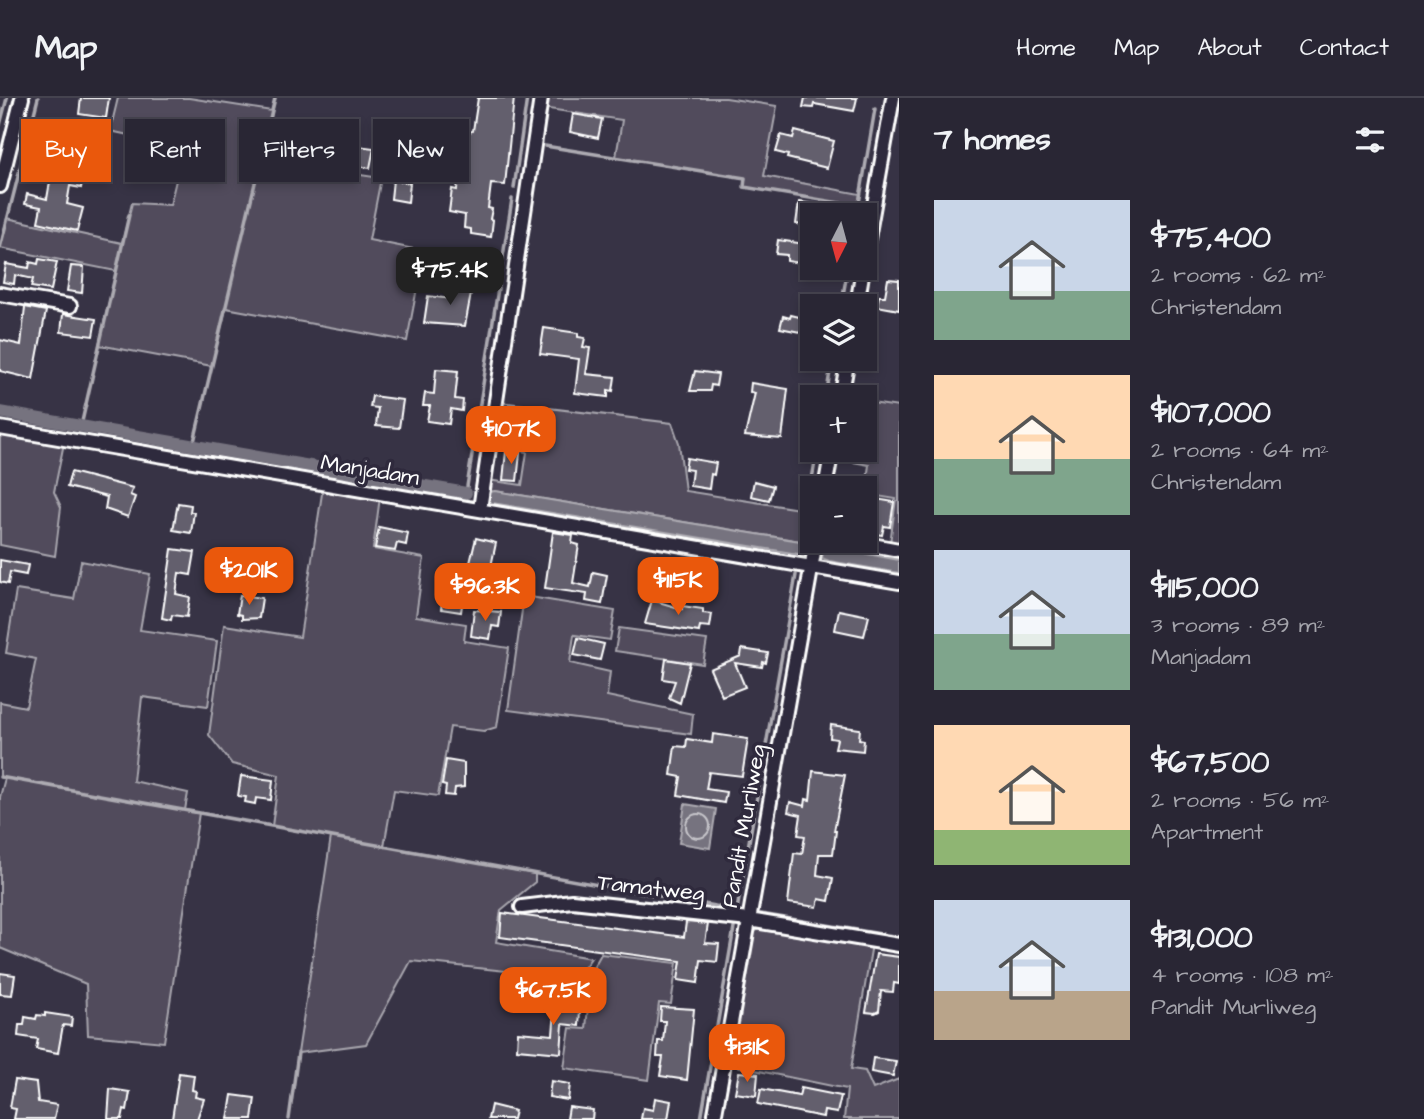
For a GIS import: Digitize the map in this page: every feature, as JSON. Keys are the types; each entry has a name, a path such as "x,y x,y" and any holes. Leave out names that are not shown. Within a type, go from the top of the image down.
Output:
{"street":[{"path":"0,186 22,98"},
{"path":"480,509 541,98"},
{"path":"874,203 893,98"},
{"path":"0,294 70,306"},
{"name":"Manjadam","path":"0,428 812,564 899,582"},
{"path":"877,546 899,550"},
{"name":"Pandit Murliweg","path":"714,1119 814,553"},
{"name":"Tamatweg","path":"522,907 572,901 749,920 899,945"}],"shaded area":[{"path":"118,98 189,98 272,111 271,119 239,119 239,182 359,182 359,175 373,177 373,182 380,182 369,240 424,251 407,341 226,308 212,366 99,345 116,271 0,248 7,218 122,243 132,203 170,205 176,182 225,182 225,119 125,119 125,134 111,131"},
{"path":"544,98 726,98 777,106 764,176 860,194 858,203 840,203 744,187 744,178 616,157 622,120 542,108"},
{"path":"499,402 672,423 679,443 685,491 800,509 800,541 495,491 490,492 488,500 493,503 808,554 798,559 489,507 484,502 487,480 522,485 527,452 493,447"},
{"path":"877,404 899,407 899,544 890,543 896,499 877,496 877,476 867,476 869,465 853,462 877,462"},
{"path":"0,431 64,443 54,492 61,507 55,556 0,545"},
{"path":"323,487 380,497 373,549 424,558 416,616 466,624 464,641 509,648 497,727 484,731 450,727 438,796 394,790 384,846 535,874 535,882 501,910 496,942 591,958 568,990 552,988 525,973 411,961 366,1044 298,1053 331,837 272,826 279,775 232,764 209,735 224,625 300,637"},
{"path":"877,550 899,554 899,560 862,553 877,553"},
{"path":"819,553 830,553 829,561 899,573 899,578 825,565 818,557"},
{"path":"81,561 150,574 140,630 217,641 208,706 142,697 133,781 188,793 185,810 199,813 164,1042 88,1035 86,984 0,948 0,797 5,778 0,777 0,702 26,707 36,659 6,653 16,590 74,599"},
{"path":"524,596 615,611 610,640 574,635 570,663 610,672 607,696 693,714 691,734 508,710"},
{"path":"619,628 707,640 703,664 615,651"},
{"path":"760,927 872,944 851,1069 865,1071 873,1089 899,1079 899,1119 844,1119 847,1089 730,1065 752,935"},
{"path":"601,954 677,963 671,1004 659,1003 649,1080 564,1068 570,1028 586,1029 591,972"}],"water":[{"path":"490,492 800,541 800,553 804,553 804,555 492,503 488,500"},
{"path":"823,553 862,553 899,560 899,573 829,561 822,558"},
{"path":"685,804 716,809 710,848 679,843"}],"building":[{"path":"81,98 109,98 106,118 79,114"},
{"path":"478,98 514,98 505,185 491,184 488,208 492,209 491,237 471,234 471,229 464,228 465,215 449,212 452,189 457,190 458,182 469,182 469,132 473,131"},
{"path":"805,98 857,98 854,111 814,104 813,108 803,107"},
{"path":"573,114 602,119 598,138 570,132"},
{"path":"795,131 834,141 827,168 787,158 788,155 776,152 781,135 793,138"},
{"path":"359,146 373,148 370,168 359,167"},
{"path":"50,182 82,182 81,188 70,186 67,204 83,208 77,231 38,222 41,207 25,204 27,194 47,199"},
{"path":"393,182 410,183 408,202 391,199"},
{"path":"799,202 808,203 800,203 800,224 796,224"},
{"path":"778,240 800,243 800,263 787,261 787,255 776,254"},
{"path":"39,259 57,262 51,290 31,287 33,279 15,275 14,284 3,282 6,264 29,268 30,262 38,264"},
{"path":"71,266 84,267 82,293 67,291"},
{"path":"888,279 899,280 899,310 877,306 879,296 885,296"},
{"path":"455,280 473,283 465,326 424,323 428,296 452,299"},
{"path":"25,307 46,311 33,379 0,371 0,340 21,345"},
{"path":"63,314 96,319 93,336 61,332"},
{"path":"791,315 800,317 800,332 780,328 783,316 790,318"},
{"path":"544,328 578,333 578,337 585,338 583,347 590,348 586,374 615,377 613,391 608,390 608,397 575,393 579,359 540,354"},
{"path":"436,369 458,371 455,399 463,400 462,411 451,409 449,424 427,421 430,406 423,406 425,393 434,394"},
{"path":"695,371 718,374 716,386 711,385 710,391 690,391"},
{"path":"751,383 788,389 782,439 745,436 755,393 750,392"},
{"path":"372,396 403,400 399,428 376,426 378,408 370,407"},
{"path":"506,451 520,453 517,481 503,480"},
{"path":"687,458 716,463 709,489 690,486 692,470 685,469"},
{"path":"71,472 133,488 130,495 135,497 128,517 105,509 107,497 67,487"},
{"path":"754,481 773,486 769,500 751,496"},
{"path":"877,499 894,502 890,527 884,526 882,535 877,534"},
{"path":"178,503 191,505 190,512 194,512 191,533 173,530"},
{"path":"379,527 408,533 406,545 397,543 395,551 375,548"},
{"path":"553,532 573,535 572,543 579,545 573,583 590,587 593,572 607,575 602,604 586,601 587,594 545,588"},
{"path":"476,538 496,543 490,571 469,567"},
{"path":"172,549 195,552 191,575 179,573 176,594 190,597 187,617 172,615 171,620 162,618"},
{"path":"0,560 28,565 26,575 10,572 8,584 0,582"},
{"path":"240,595 262,598 259,618 242,619 242,615 237,614"},
{"path":"443,596 463,599 461,612 441,609"},
{"path":"652,600 682,609 682,606 703,609 703,613 712,614 710,627 700,626 699,632 645,624"},
{"path":"474,610 501,612 499,627 492,626 490,639 471,636"},
{"path":"839,610 869,616 864,636 835,630"},
{"path":"578,638 604,644 600,660 574,655"},
{"path":"742,649 768,653 766,663 763,662 762,667 735,663 745,687 722,696 710,669 741,656"},
{"path":"666,659 690,663 680,703 669,698 675,681 663,679"},
{"path":"831,725 860,729 859,739 864,740 863,751 835,748 837,739 830,738"},
{"path":"713,734 748,739 742,776 709,772 706,789 726,792 724,803 678,795 681,777 671,775 675,746 686,747 687,739 712,743"},
{"path":"446,760 464,763 464,787 455,788 454,796 445,795 446,786 442,785"},
{"path":"813,771 845,775 834,831 833,854 819,854 817,875 833,878 829,901 819,899 817,907 788,903 794,853 802,854 805,836 798,835 801,815 788,812 790,802 805,806 806,799 810,800"},
{"path":"241,776 273,780 271,800 256,798 255,804 245,802 246,797 238,796"},
{"path":"502,913 684,937 686,922 708,924 705,943 719,944 717,962 701,960 698,983 678,980 681,961 500,937"},
{"path":"876,954 899,957 899,984 894,983 893,992 881,991 879,1011 875,1013 866,1012"},
{"path":"0,973 15,975 12,995 0,994"},
{"path":"556,996 581,997 579,1026 563,1024 561,1053 517,1049 518,1032 553,1035"},
{"path":"661,1007 694,1009 687,1080 660,1076 663,1057 657,1057 658,1041 663,1041 665,1021 660,1021"},
{"path":"45,1013 72,1017 71,1026 63,1025 58,1053 36,1049 38,1039 18,1036 19,1025 24,1025 25,1017 36,1019 37,1015 45,1016"},
{"path":"873,1058 896,1061 893,1076 871,1072"},
{"path":"739,1072 758,1074 756,1096 735,1093"},
{"path":"179,1073 194,1075 192,1090 196,1091 195,1097 204,1099 197,1119 172,1119"},
{"path":"15,1080 36,1083 38,1102 57,1105 54,1119 14,1119 16,1109 10,1108"},
{"path":"551,1081 570,1084 568,1100 549,1097"},
{"path":"801,1088 841,1096 837,1113 824,1111 823,1117 758,1104 761,1089 799,1096"},
{"path":"110,1089 130,1092 127,1110 124,1109 122,1119 108,1119"},
{"path":"232,1095 255,1098 252,1119 228,1119"},
{"path":"655,1098 671,1101 668,1119 641,1119 643,1108 653,1110"},
{"path":"491,1105 515,1111 513,1119 488,1119"},
{"path":"569,1107 593,1110 592,1119 567,1119"}],"waterway":[{"path":"0,125 7,98"},
{"path":"0,248 38,98"},
{"path":"193,446 275,98"},
{"path":"514,188 527,98"},
{"path":"859,203 875,109"},
{"path":"545,146 745,178 744,187 840,203"},
{"path":"466,493 512,199"},
{"path":"81,426 129,215"},
{"path":"843,294 846,280"},
{"path":"828,385 830,371"},
{"path":"0,412 466,493"},
{"path":"813,476 815,462"},
{"path":"0,777 737,910 796,575"},
{"path":"761,914 899,937"},
{"path":"701,1119 734,928"},
{"path":"289,1119 298,1053"}]}
